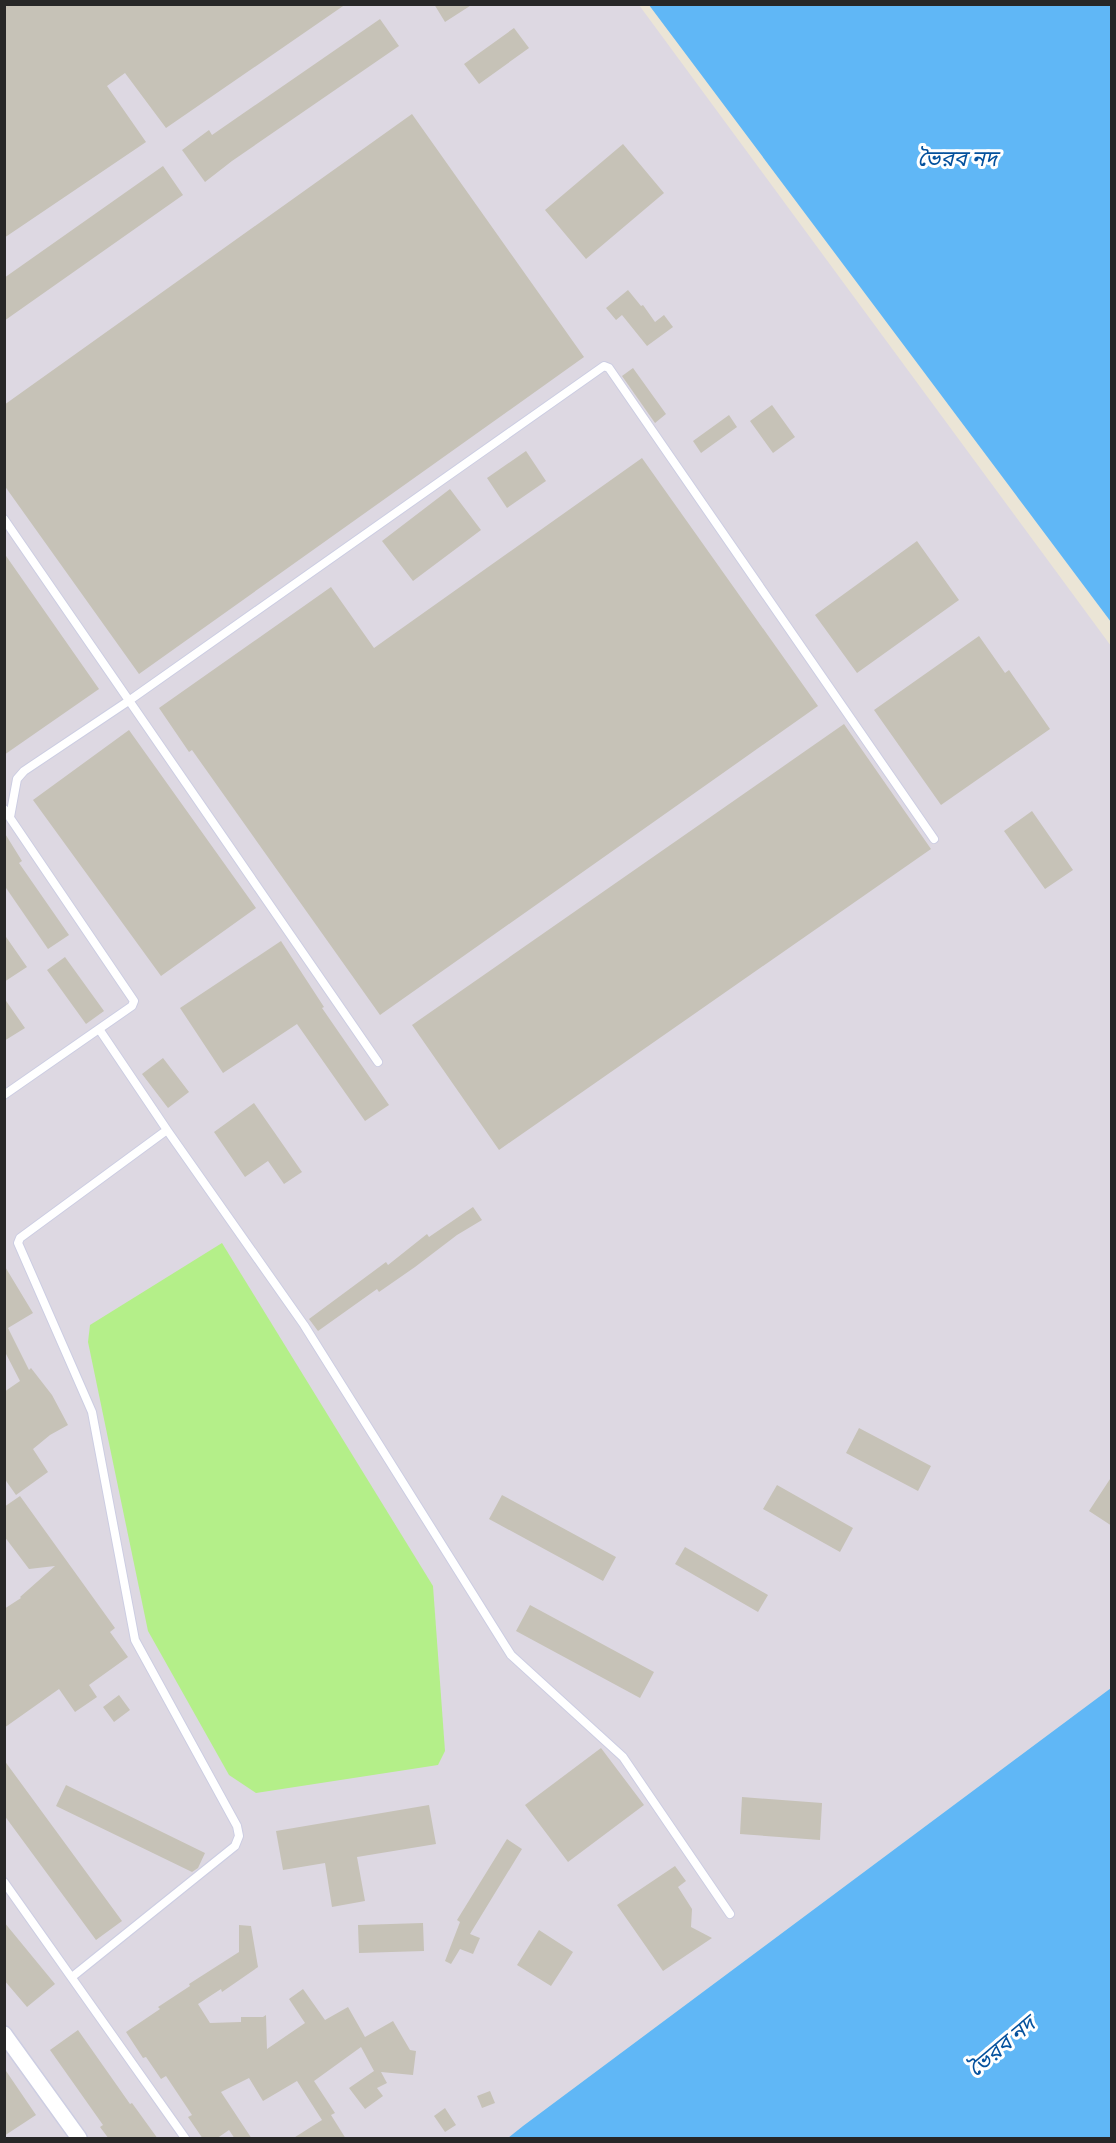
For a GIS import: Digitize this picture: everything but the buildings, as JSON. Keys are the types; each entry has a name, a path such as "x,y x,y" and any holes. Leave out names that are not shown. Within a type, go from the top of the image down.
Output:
{"street":[{"path":"4,2034 79,2139"}],"lane":[{"path":"10,817 17,780 24,771 130,700 604,366 609,368 934,839"},
{"path":"4,519 378,1062"},
{"path":"4,809 133,996 134,1001 132,1006 4,1095"},
{"path":"99,1029 303,1325 511,1656 623,1757 730,1914"},
{"path":"72,1977 235,1846 238,1836 237,1826 135,1640 92,1412 18,1243 20,1238 167,1130"},
{"path":"4,1882 186,2139"}],"shaded area":[{"path":"5,5 639,5 1111,646 1111,1688 509,2138 5,2138"}],"green space":[{"path":"222,1243 433,1586 445,1751 438,1765 256,1793 229,1775 148,1631 88,1342 90,1325"}],"water":[{"name":"ভৈরব নদ","path":"649,5 1111,5 1111,622"},
{"name":"ভৈরব নদ","path":"1111,1688 1111,2138 508,2138 523,2126"}]}
